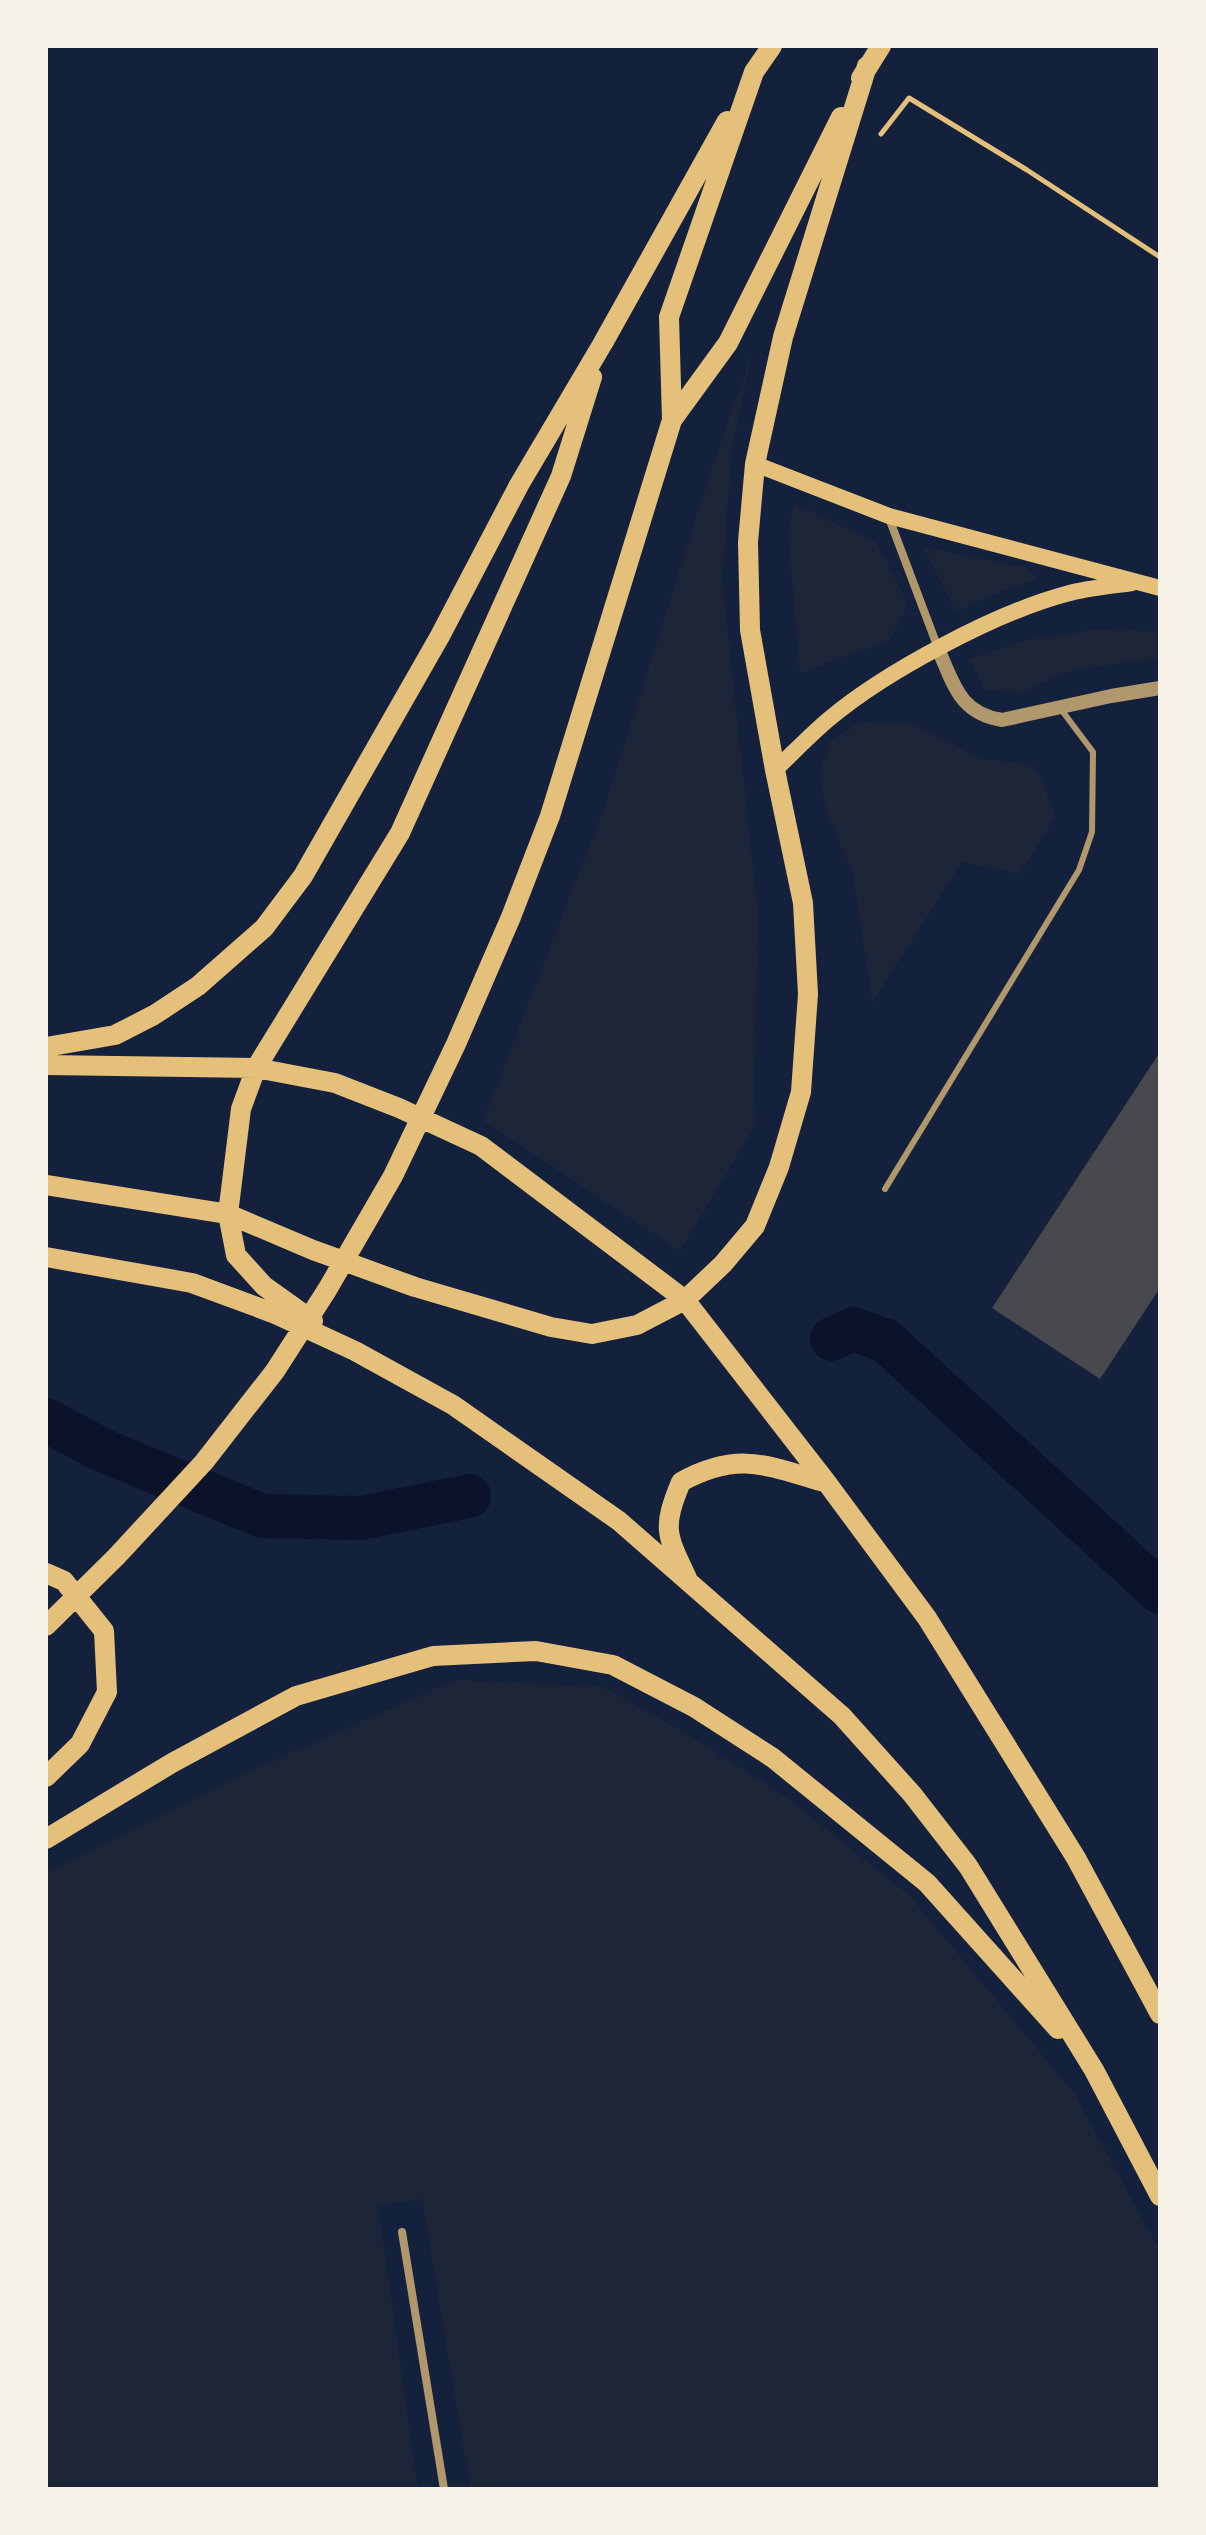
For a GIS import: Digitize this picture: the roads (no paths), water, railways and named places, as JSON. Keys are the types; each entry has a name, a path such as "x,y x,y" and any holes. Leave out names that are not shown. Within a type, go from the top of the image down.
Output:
{"main road":[{"path":"672,420 728,343 867,66 881,46"},
{"path":"46,1047 115,1035 154,1015 198,986 264,928 303,876 440,636 519,485 603,343 766,48"},
{"path":"46,1185 228,1214 313,1250 415,1287 551,1327 592,1334 637,1325 685,1300 723,1264 755,1226 779,1167 801,1092 808,994 803,903 750,630 748,542 755,464 783,337 867,66"},
{"path":"46,1626 116,1557 204,1462 275,1371 327,1290 393,1176 456,1044 511,917 550,816 672,420 669,317 754,72"},
{"path":"355,1351 264,1286 236,1255 228,1214 241,1109 256,1068 400,833 561,476 603,343"},
{"path":"755,464 889,516 1160,588"},
{"path":"775,770 831,718 887,678 938,649 1014,612 1066,594 1137,582"},
{"path":"46,1065 256,1068 335,1083 399,1108 481,1146 685,1300 827,1483 935,1631 1076,1858 1160,2014"},
{"path":"46,1257 192,1283 273,1313 355,1351 453,1405 619,1521 842,1716 912,1794 968,1866 1094,2070 1160,2196"},
{"path":"691,1586 670,1541 668,1512 681,1482 702,1470 737,1461 774,1467 827,1483"},
{"path":"46,1573 64,1581 104,1631 107,1692 80,1744 46,1777"},
{"path":"46,1839 172,1763 296,1696 433,1656 536,1651 613,1665 694,1707 773,1758 927,1883 1094,2070"}],"street":[{"path":"889,516 938,649 960,698 972,709 1002,720 1160,688"},
{"path":"402,2232 444,2489"}],"lane":[{"path":"885,1189 1079,870 1092,832 1093,752 1060,708"}],"waterway":[{"path":"832,1339 853,1329 886,1341 1160,1592"},
{"path":"46,1420 102,1450 262,1516 361,1518 469,1496"}]}
